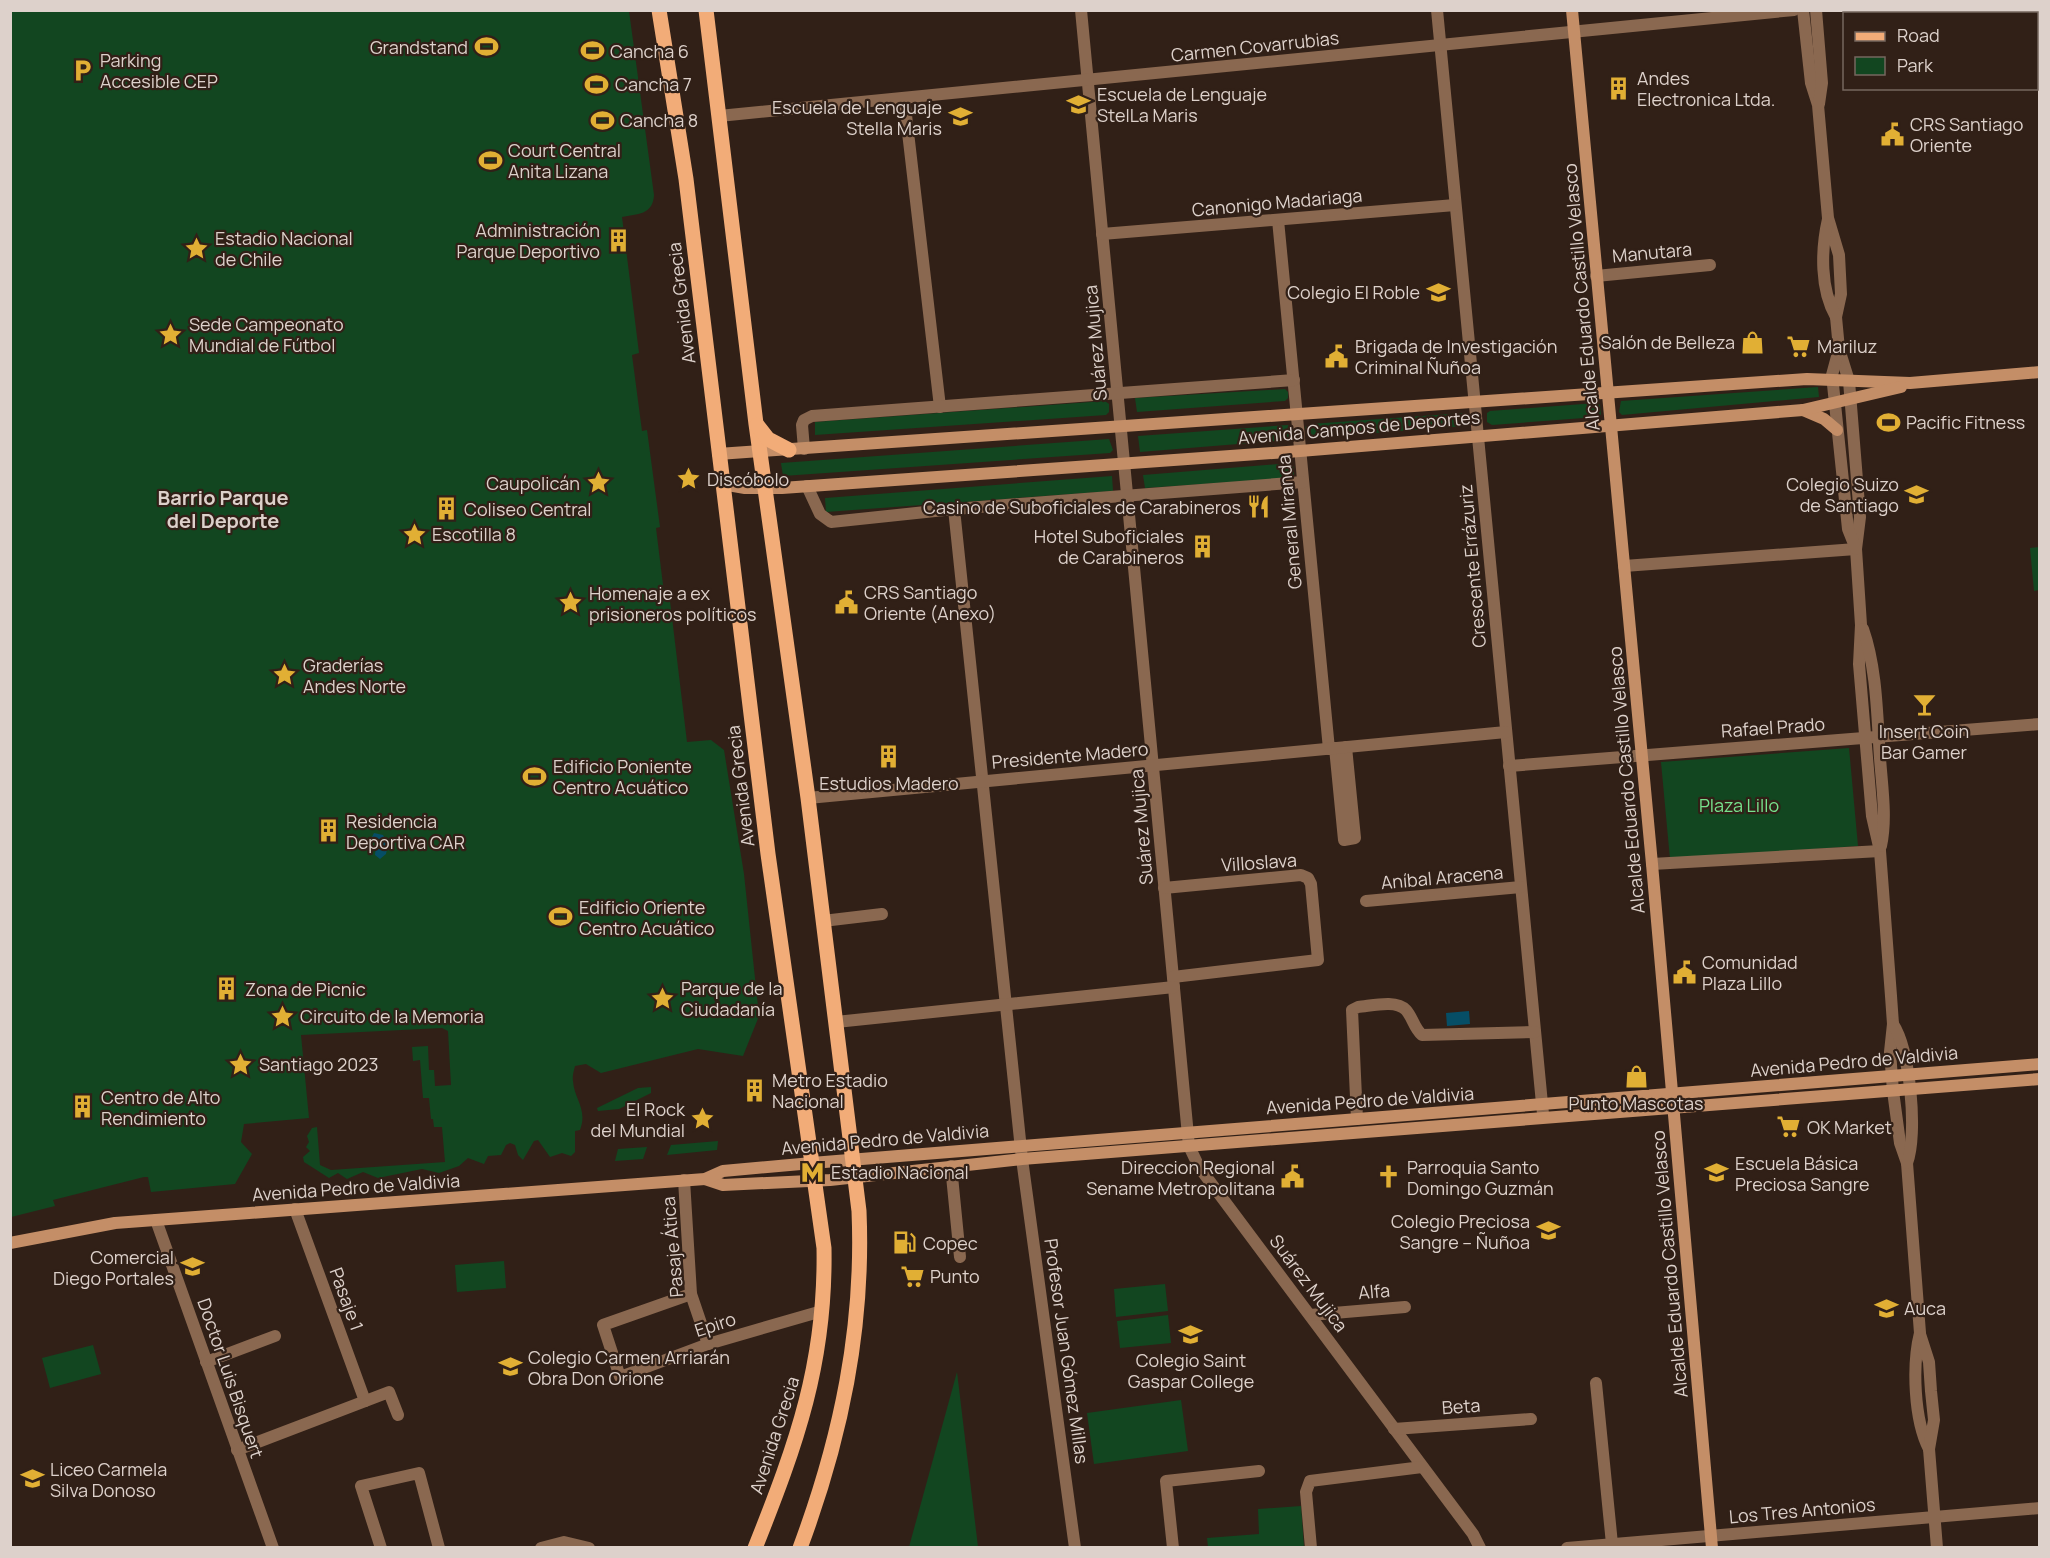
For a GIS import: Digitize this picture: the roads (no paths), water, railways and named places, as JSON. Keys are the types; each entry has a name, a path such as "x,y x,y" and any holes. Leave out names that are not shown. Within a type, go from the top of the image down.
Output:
{"main road":[{"name":"Avenida Grecia","path":"659,10 687,187 768,854 824,1248 822,1311 817,1359 802,1422 755,1548"},
{"path":"706,10 756,423 808,798 856,1178 860,1272 853,1350 830,1457 800,1548"},
{"name":"Alcalde Eduardo Castillo Velasco","path":"1572,10 1673,1095 1711,1541"},
{"name":"Avenida Campos de Deportes","path":"718,454 1474,400 1807,379 1910,383 2040,372"},
{"name":"Avenida Campos de Deportes","path":"722,484 765,489 1300,451 1803,410 1851,400 1910,383"},
{"path":"1803,410 1824,419 1837,430"},
{"path":"756,423 768,439 796,449"},
{"name":"Avenida Pedro de Valdivia","path":"705,1179 723,1171 812,1163 2040,1064"},
{"name":"Avenida Pedro de Valdivia","path":"10,1243 94,1226 156,1220 684,1180 705,1179 723,1185 856,1178 1022,1159 2040,1079"}],"street":[{"name":"Suárez Mujica","path":"1081,10 1189,1146 1199,1167 1480,1548"},
{"name":"Crescente Errázuriz","path":"1437,10 1544,1119"},
{"name":"Carmen Covarrubias","path":"719,116 1794,10"},
{"path":"1803,10 1811,83 1818,105 1828,218 1823,248 1826,287 1836,317 1839,349 1849,381 1851,400 1860,517 1856,549 1861,625 1859,653 1865,738 1872,816 1880,851 1893,1024 1890,1044 1893,1091 1900,1143 1906,1163 1920,1333 1916,1353 1916,1378 1922,1430 1929,1449 1937,1548"},
{"path":"1816,10 1822,82 1818,105"},
{"path":"904,98 940,407"},
{"name":"Canonigo Madariaga","path":"1102,234 1455,205"},
{"name":"General Miranda","path":"1278,220 1303,482 1336,748"},
{"name":"Manutara","path":"1596,276 1710,265"},
{"path":"1839,349 1832,380 1848,529 1856,549"},
{"path":"796,449 802,425 809,417 1294,380"},
{"path":"807,486 820,514 831,522 954,509 1303,482"},
{"name":"Profesor Juan Gómez Millas","path":"954,509 1020,1146 1075,1548"},
{"path":"1624,566 1856,549"},
{"path":"1861,625 1872,664 1883,813 1880,851"},
{"name":"Rafael Prado","path":"1509,766 2040,724"},
{"name":"Presidente Madero","path":"808,798 1506,732"},
{"path":"1336,748 1355,838 1344,840 1336,748"},
{"path":"1652,864 1880,851"},
{"name":"Villoslava","path":"836,1022 1005,1005 1318,960 1311,884 1308,878 1301,875 1164,888"},
{"name":"Aníbal Aracena","path":"1366,901 1521,887"},
{"path":"823,921 882,914"},
{"path":"1357,1119 1352,1010 1358,1006 1400,1006 1407,1011 1415,1028 1422,1035 1535,1032"},
{"path":"1893,1024 1903,1041 1908,1075 1912,1140 1906,1163"},
{"path":"951,1166 960,1257"},
{"name":"Pasaje Ática","path":"684,1180 691,1294 708,1344"},
{"name":"Pasaje 1","path":"295,1209 365,1401"},
{"name":"Doctor Luis Bisquert","path":"156,1220 273,1548"},
{"name":"Epiro","path":"691,1294 603,1325 621,1377 708,1344 822,1311"},
{"name":"Alfa","path":"1311,1316 1405,1307"},
{"path":"206,1362 275,1336"},
{"path":"1596,1383 1612,1544"},
{"path":"237,1450 389,1392 398,1415"},
{"name":"Beta","path":"1394,1430 1531,1419"},
{"path":"1311,1548 1306,1492 1310,1481 1422,1467"},
{"path":"1173,1548 1166,1481 1259,1471"},
{"path":"381,1548 361,1486 420,1473 439,1548"},
{"name":"Los Tres Antonios","path":"1567,1548 1612,1544 1711,1541 2040,1508"},
{"path":"541,1548 564,1542 589,1548"}],"water":[{"path":"374,833 383,835 388,844 386,854 380,859 375,855 376,846 372,837"},
{"path":"1469,1011 1470,1024 1447,1026 1446,1013"}],"place":[{"name":"Grandstand","path":"486,47"},
{"name":"Cancha 6","path":"592,51"},
{"name":"Parking Accesible CEP","path":"82,70"},
{"name":"Cancha 7","path":"597,84"},
{"name":"Andes Electronica Ltda.","path":"1619,88"},
{"name":"Escuela de Lenguaje StelLa Maris","path":"1079,104"},
{"name":"Escuela de Lenguaje Stella Maris","path":"960,117"},
{"name":"Cancha 8","path":"602,120"},
{"name":"CRS Santiago Oriente","path":"1892,134"},
{"name":"Court Central Anita Lizana","path":"490,160"},
{"name":"Administración Parque Deportivo","path":"618,240"},
{"name":"Estadio Nacional de Chile","path":"197,248"},
{"name":"Colegio El Roble","path":"1438,292"},
{"name":"Sede Campeonato Mundial de Fútbol","path":"171,334"},
{"name":"Salón de Belleza","path":"1753,342"},
{"name":"Mariluz","path":"1799,346"},
{"name":"Brigada de Investigación Criminal Ñuñoa","path":"1337,356"},
{"name":"Pacific Fitness","path":"1888,422"},
{"name":"Discóbolo","path":"689,479"},
{"name":"Caupolicán","path":"598,483"},
{"name":"Colegio Suizo de Santiago","path":"1917,494"},
{"name":"Casino de Suboficiales de Carabineros","path":"1259,507"},
{"name":"Coliseo Central","path":"446,509"},
{"name":"Escotilla 8","path":"414,534"},
{"name":"Hotel Suboficiales de Carabineros","path":"1202,546"},
{"name":"CRS Santiago Oriente (Anexo)","path":"846,602"},
{"name":"Homenaje a ex prisioneros políticos","path":"571,603"},
{"name":"Graderías Andes Norte","path":"285,675"},
{"name":"Insert Coin Bar Gamer","path":"1924,705"},
{"name":"Estudios Madero","path":"889,757"},
{"name":"Edificio Poniente Centro Acuático","path":"535,776"},
{"name":"Residencia Deportiva CAR","path":"328,831"},
{"name":"Edificio Oriente Centro Acuático","path":"561,917"},
{"name":"Comunidad Plaza Lillo","path":"1684,972"},
{"name":"Zona de Picnic","path":"227,989"},
{"name":"Parque de la Ciudadanía","path":"663,998"},
{"name":"Circuito de la Memoria","path":"282,1016"},
{"name":"Santiago 2023","path":"241,1064"},
{"name":"Punto Mascotas","path":"1636,1077"},
{"name":"Metro Estadio Nacional","path":"754,1090"},
{"name":"Centro de Alto Rendimiento","path":"83,1107"},
{"name":"El Rock del Mundial","path":"703,1119"},
{"name":"OK Market","path":"1789,1127"},
{"name":"Estadio Nacional","path":"813,1172"},
{"name":"Escuela Básica Preciosa Sangre","path":"1717,1173"},
{"name":"Direccion Regional Sename Metropolitana","path":"1293,1177"},
{"name":"Parroquia Santo Domingo Guzmán","path":"1389,1177"},
{"name":"Colegio Preciosa Sangre – Ñuñoa","path":"1548,1231"},
{"name":"Copec","path":"905,1243"},
{"name":"Comercial Diego Portales","path":"192,1267"},
{"name":"Punto","path":"912,1276"},
{"name":"Auca","path":"1886,1308"},
{"name":"Colegio Saint Gaspar College","path":"1191,1334"},
{"name":"Colegio Carmen Arriarán Obra Don Orione","path":"510,1367"},
{"name":"Liceo Carmela Silva Donoso","path":"32,1479"}],"district":[{"name":"Barrio Parque del Deporte","path":"223,508"}],"park label":[{"name":"Plaza Lillo","path":"1739,805"}]}
